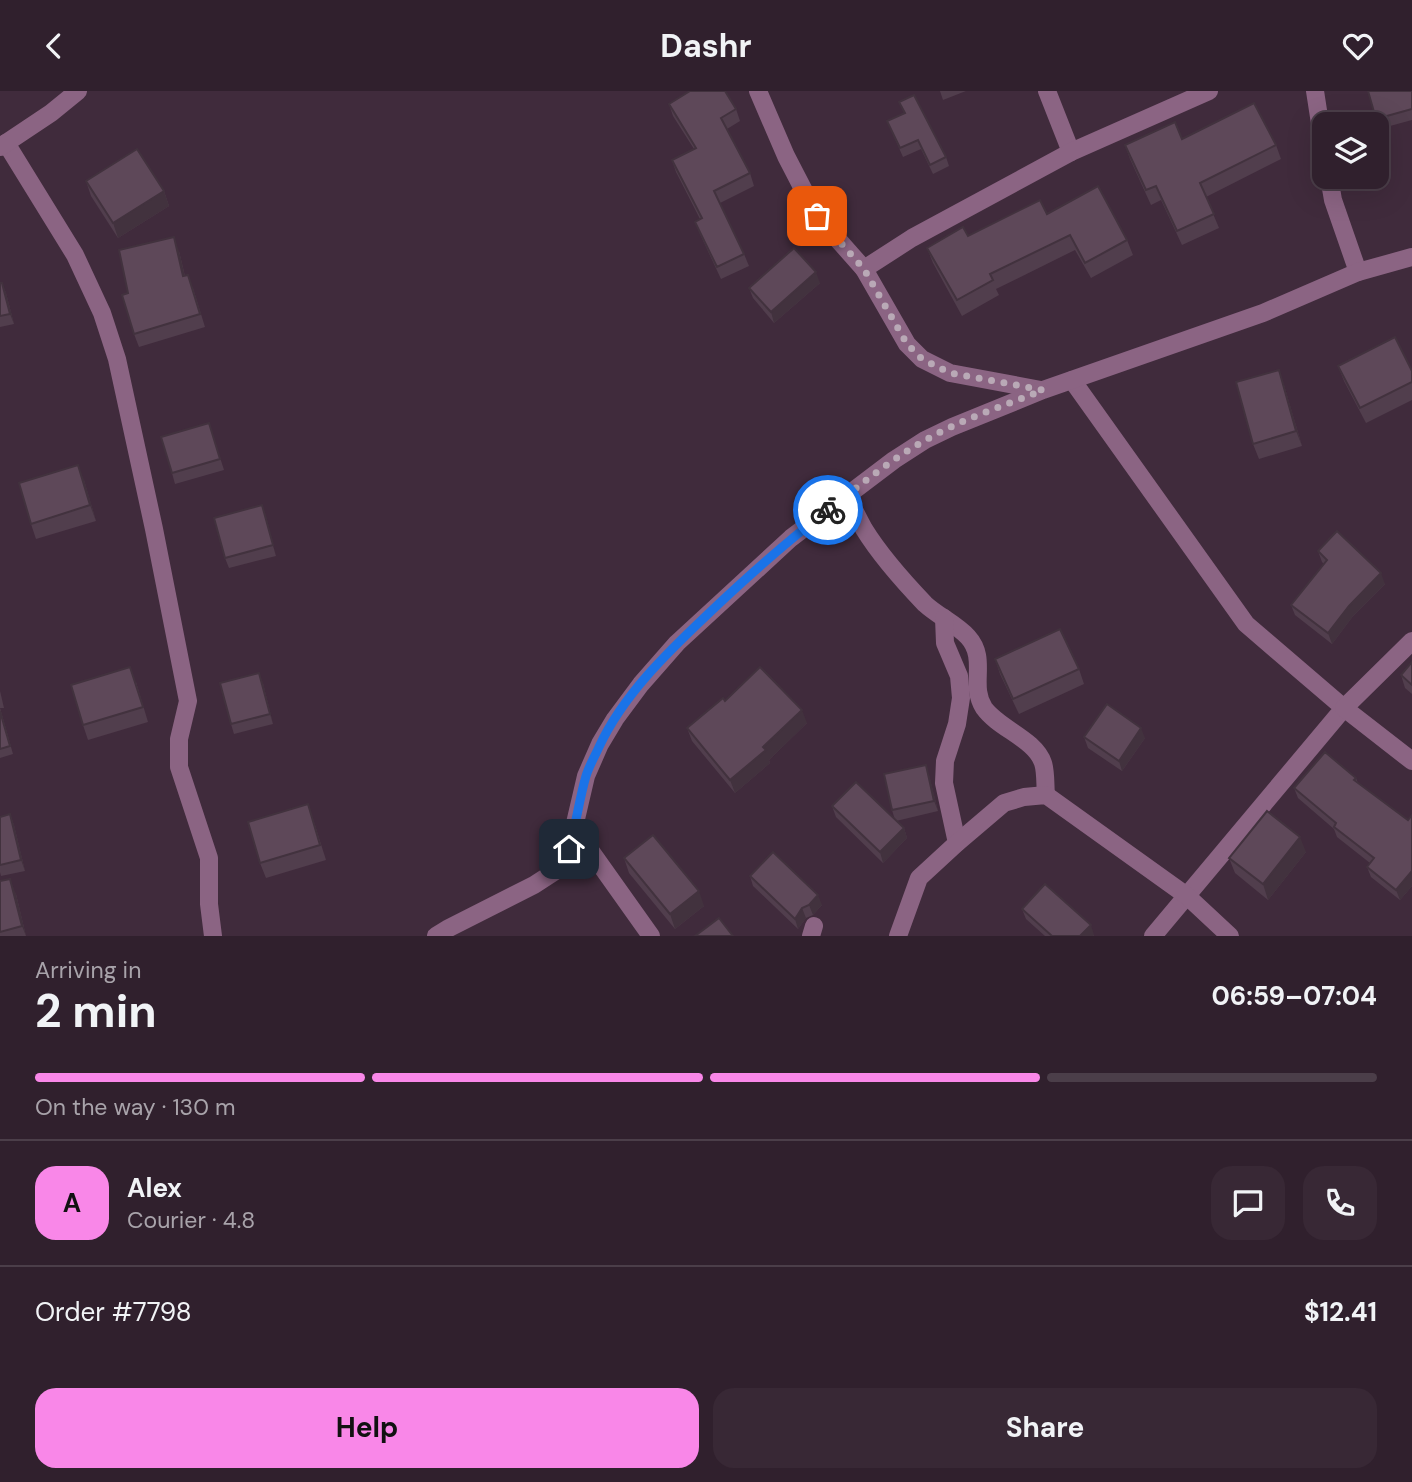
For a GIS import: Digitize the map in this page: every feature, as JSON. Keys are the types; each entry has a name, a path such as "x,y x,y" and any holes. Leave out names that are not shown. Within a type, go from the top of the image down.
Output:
{"street":[{"path":"78,91 3,145 75,255 102,313 117,359 188,701 179,739 179,767 209,858 209,904 213,936"},
{"path":"758,91 786,156 817,216 864,269 907,344 922,359 950,373 1043,390"},
{"path":"1047,91 1071,152"},
{"path":"864,269 912,238 1071,152 1209,91"},
{"path":"1315,91 1318,112"},
{"path":"1331,189 1358,272"},
{"path":"436,936 554,872 569,849 586,776 600,744 641,684 677,643 791,538 894,460 952,427 1043,390 1263,313 1358,272 1412,257"},
{"path":"1072,380 1246,624 1344,708 1412,761"},
{"path":"847,495 865,530 899,576 928,606 968,637 978,653 977,689 984,707 1032,747 1043,762 1046,795"},
{"path":"944,618 946,643 959,676 961,698 957,724 945,761 944,783 957,843"},
{"path":"1153,936 1344,708 1412,642"},
{"path":"898,936 919,878 1004,803 1024,797 1046,795 1187,896 1230,936"},
{"path":"575,828 652,936"}],"building":[{"path":"690,91 725,91 736,109 721,118 750,173 714,191 744,254 717,267 695,222 702,218 672,160 696,148 669,104"},
{"path":"1368,91 1412,91 1412,109 1389,115 1389,112 1374,112"},
{"path":"914,95 946,157 930,165 918,140 900,148 887,121 905,113 899,102"},
{"path":"1254,103 1276,145 1200,183 1214,214 1177,231 1156,186 1146,190 1125,145 1175,122 1182,139"},
{"path":"137,149 164,191 113,223 86,181"},
{"path":"1098,186 1127,240 1085,263 1070,235 990,274 993,280 957,300 927,248 963,227 968,236 1040,200 1047,214"},
{"path":"174,237 183,276 188,275 200,314 134,334 122,295 128,293 119,250"},
{"path":"794,248 816,272 771,312 749,288"},
{"path":"0,283 10,314 0,316"},
{"path":"1395,337 1412,371 1412,382 1360,408 1338,366"},
{"path":"1279,370 1296,431 1253,444 1236,382"},
{"path":"209,423 220,459 172,473 161,437"},
{"path":"78,465 90,505 31,524 19,483"},
{"path":"262,505 273,545 225,558 214,518"},
{"path":"1337,531 1381,573 1349,606 1328,633 1291,605 1327,560 1318,551"},
{"path":"1060,629 1079,669 1013,699 995,659"},
{"path":"1412,662 1412,685 1401,675"},
{"path":"130,667 143,707 83,725 71,685"},
{"path":"760,667 802,710 763,747 766,750 730,780 687,728 723,698 725,701"},
{"path":"259,673 270,714 231,724 220,683"},
{"path":"1107,704 1141,728 1119,761 1084,737"},
{"path":"0,711 10,746 0,749"},
{"path":"1325,752 1356,778 1354,780 1408,820 1412,815 1412,871 1396,890 1367,867 1374,858 1334,827 1336,823 1294,788"},
{"path":"926,765 934,801 892,810 884,774"},
{"path":"856,782 904,828 880,852 832,806"},
{"path":"308,804 320,845 260,863 248,822"},
{"path":"1267,811 1300,837 1263,884 1229,858"},
{"path":"10,814 21,860 0,865 0,817"},
{"path":"653,835 699,891 670,914 624,858"},
{"path":"773,852 818,895 802,908 795,919 750,876"},
{"path":"10,879 22,926 0,932 0,881"},
{"path":"1045,884 1091,925 1080,936 1052,936 1022,909"},
{"path":"719,918 733,936 695,936"}],"way so far":[{"path":"817,216 864,269 907,344 922,359 950,373 1043,390 925,440 828,510"}],"route":[{"path":"569,849 586,776 600,744 641,684 677,643 719,603 791,538 828,510"}]}
